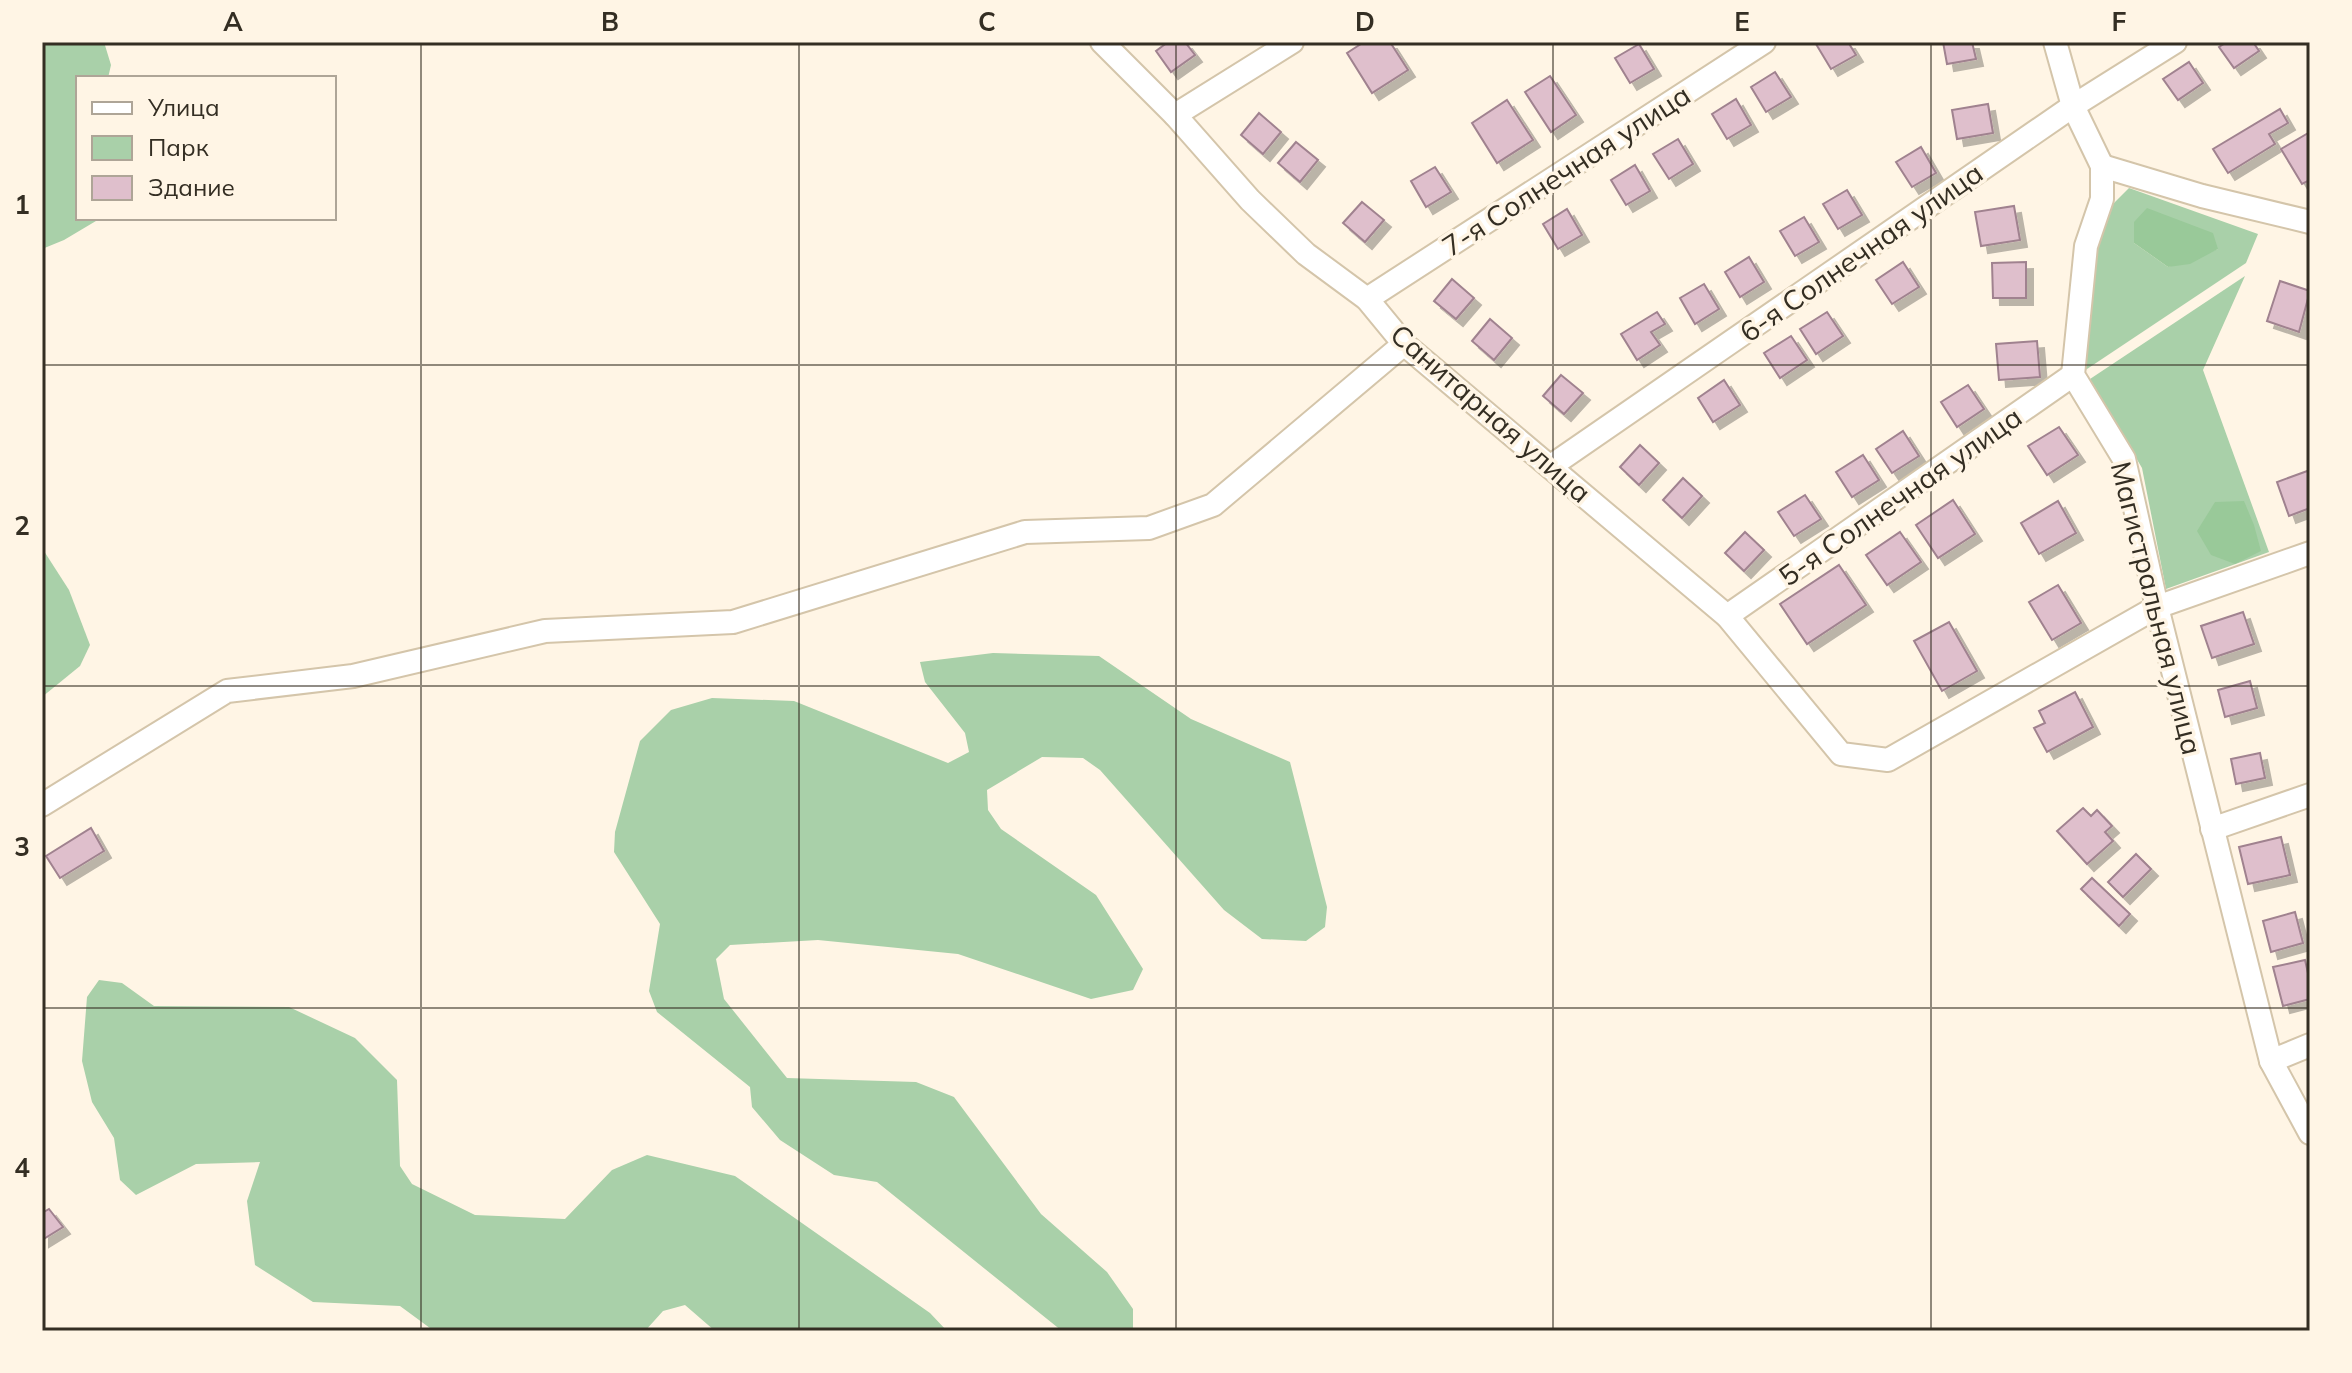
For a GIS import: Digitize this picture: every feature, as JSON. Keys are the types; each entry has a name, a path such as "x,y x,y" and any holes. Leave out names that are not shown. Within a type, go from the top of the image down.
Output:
{"street":[{"name":"Санитарная улица","path":"1102,42 1175,115 1261,211 1306,254 1367,299 1404,344 1727,616 1841,754 1888,760 2157,607"},
{"path":"1175,115 1292,42"},
{"name":"7-я Солнечная улица","path":"1367,299 1764,42"},
{"path":"2055,42 2073,106 2102,166 2102,199 2086,246 2073,375"},
{"name":"6-я Солнечная улица","path":"1551,466 2073,106 2175,42"},
{"path":"2102,166 2202,196 2310,222"},
{"path":"42,805 227,691 353,676 545,631 733,622 1025,532 1149,528 1213,505 1404,344"},
{"name":"Магистральная улица","path":"2073,375 2124,459 2157,607 2271,1061 2310,1133"},
{"name":"5-я Солнечная улица","path":"1727,616 2073,375"},
{"path":"2157,607 2310,553"},
{"path":"2212,829 2310,795"},
{"path":"2271,1061 2310,1045"}],"green space":[{"path":"42,42 104,42 111,65 108,76 76,76 76,220 98,220 42,249"},
{"path":"2129,188 2258,234 2246,263 2084,371 2095,244 2108,209","holes":["2134,243 2218,249 2168,267"]},
{"path":"2147,208 2213,233 2218,249 2190,264 2168,267 2134,243 2134,222"},
{"path":"2245,276 2203,370 2269,552 2166,589 2142,468 2090,379"},
{"path":"2244,501 2261,551 2235,564 2211,555 2197,531 2215,502"},
{"path":"42,548 69,590 90,645 80,666 42,697"},
{"path":"993,653 1099,656 1191,719 1290,762 1327,907 1325,927 1306,941 1262,939 1224,910 1100,770 1083,758 1042,757 987,790 988,810 1001,829 1096,895 1143,969 1133,990 1091,999 958,954 818,940 730,945 716,959 724,999 787,1078 916,1082 954,1097 1041,1214 1107,1272 1133,1309 1133,1331 1062,1331 877,1182 834,1175 780,1140 752,1107 750,1087 657,1012 649,991 660,924 614,852 615,832 640,741 671,710 712,698 794,701 948,763 969,752 965,733 925,682 920,662"},
{"path":"99,980 122,983 154,1006 289,1007 355,1038 397,1080 400,1166 412,1184 475,1215 565,1219 612,1170 647,1155 735,1176 930,1313 947,1331 715,1331 685,1305 663,1311 645,1331 434,1331 400,1306 313,1302 255,1265 247,1201 260,1162 196,1164 136,1195 120,1180 114,1138 92,1102 82,1061 87,997"}],"building":[{"path":"1168,42 1185,42 1195,55 1171,72 1156,51"},
{"path":"1364,42 1390,42 1408,70 1372,93 1347,53"},
{"path":"1848,42 1856,55 1831,69 1816,44"},
{"path":"1943,42 1972,42 1976,59 1947,64"},
{"path":"2227,42 2253,42 2259,51 2234,68 2219,47"},
{"path":"1639,44 1654,69 1630,83 1615,58"},
{"path":"2189,62 2203,83 2178,100 2163,79"},
{"path":"1775,72 1791,97 1766,112 1751,87"},
{"path":"1550,76 1576,115 1551,132 1525,92"},
{"path":"1736,99 1751,125 1727,139 1712,114"},
{"path":"1507,100 1533,140 1497,163 1472,123"},
{"path":"1988,104 1993,133 1957,139 1952,110"},
{"path":"2280,109 2288,123 2269,134 2275,144 2228,173 2213,149"},
{"path":"1259,113 1281,132 1263,154 1241,135"},
{"path":"2310,132 2310,180 2302,184 2281,149"},
{"path":"1678,139 1693,164 1669,179 1653,154"},
{"path":"1296,142 1318,160 1300,182 1278,163"},
{"path":"1921,147 1936,173 1912,187 1896,162"},
{"path":"1635,165 1650,191 1626,205 1611,180"},
{"path":"1435,167 1451,192 1426,207 1411,181"},
{"path":"1847,190 1862,215 1838,229 1823,204"},
{"path":"1362,202 1384,220 1365,242 1343,223"},
{"path":"2014,206 2020,240 1981,246 1975,212"},
{"path":"1567,209 1582,235 1558,249 1543,224"},
{"path":"1804,217 1819,242 1795,256 1780,231"},
{"path":"1749,257 1764,282 1740,297 1725,272"},
{"path":"1903,262 1919,287 1892,304 1876,280"},
{"path":"2026,262 2026,298 1993,298 1992,263"},
{"path":"1452,279 1474,298 1456,319 1434,301"},
{"path":"2280,281 2310,291 2299,332 2267,321"},
{"path":"1704,284 1719,309 1695,324 1680,298"},
{"path":"1657,312 1665,324 1651,332 1660,345 1637,360 1621,334"},
{"path":"1827,312 1843,336 1816,354 1800,329"},
{"path":"1490,319 1512,338 1494,360 1472,341"},
{"path":"1791,336 1807,360 1780,378 1764,353"},
{"path":"2037,341 2040,377 1999,380 1996,344"},
{"path":"1561,375 1583,393 1564,414 1543,396"},
{"path":"1724,380 1740,405 1713,422 1698,398"},
{"path":"1968,385 1984,409 1957,427 1941,402"},
{"path":"2059,427 2078,455 2047,475 2028,446"},
{"path":"1903,431 1919,456 1892,473 1876,449"},
{"path":"1640,445 1659,463 1639,485 1620,467"},
{"path":"1863,455 1879,480 1852,497 1836,472"},
{"path":"2310,470 2310,508 2289,516 2277,482"},
{"path":"1683,478 1702,496 1682,518 1663,500"},
{"path":"1805,495 1821,519 1794,536 1778,512"},
{"path":"1953,500 1975,534 1938,558 1916,525"},
{"path":"2058,501 2076,533 2039,554 2021,523"},
{"path":"1745,532 1764,550 1744,571 1725,553"},
{"path":"1900,532 1921,562 1887,585 1866,555"},
{"path":"1839,565 1866,605 1807,644 1780,604"},
{"path":"2058,585 2081,623 2052,640 2029,602"},
{"path":"2243,612 2254,644 2212,658 2201,626"},
{"path":"1949,622 1977,671 1942,691 1914,641"},
{"path":"2250,681 2257,708 2225,717 2218,690"},
{"path":"2075,692 2093,727 2047,752 2034,728 2045,723 2039,711"},
{"path":"2260,753 2265,778 2236,784 2231,759"},
{"path":"2083,808 2091,816 2097,810 2112,826 2105,832 2113,841 2087,864 2057,831"},
{"path":"91,828 104,851 60,878 46,856"},
{"path":"2281,837 2290,875 2248,884 2239,847"},
{"path":"2136,854 2151,869 2123,897 2108,882"},
{"path":"2092,878 2130,914 2119,926 2081,889"},
{"path":"2295,912 2303,943 2271,952 2263,921"},
{"path":"2305,960 2310,999 2283,1006 2273,967"},
{"path":"49,1209 63,1227 42,1240 42,1213"}]}
